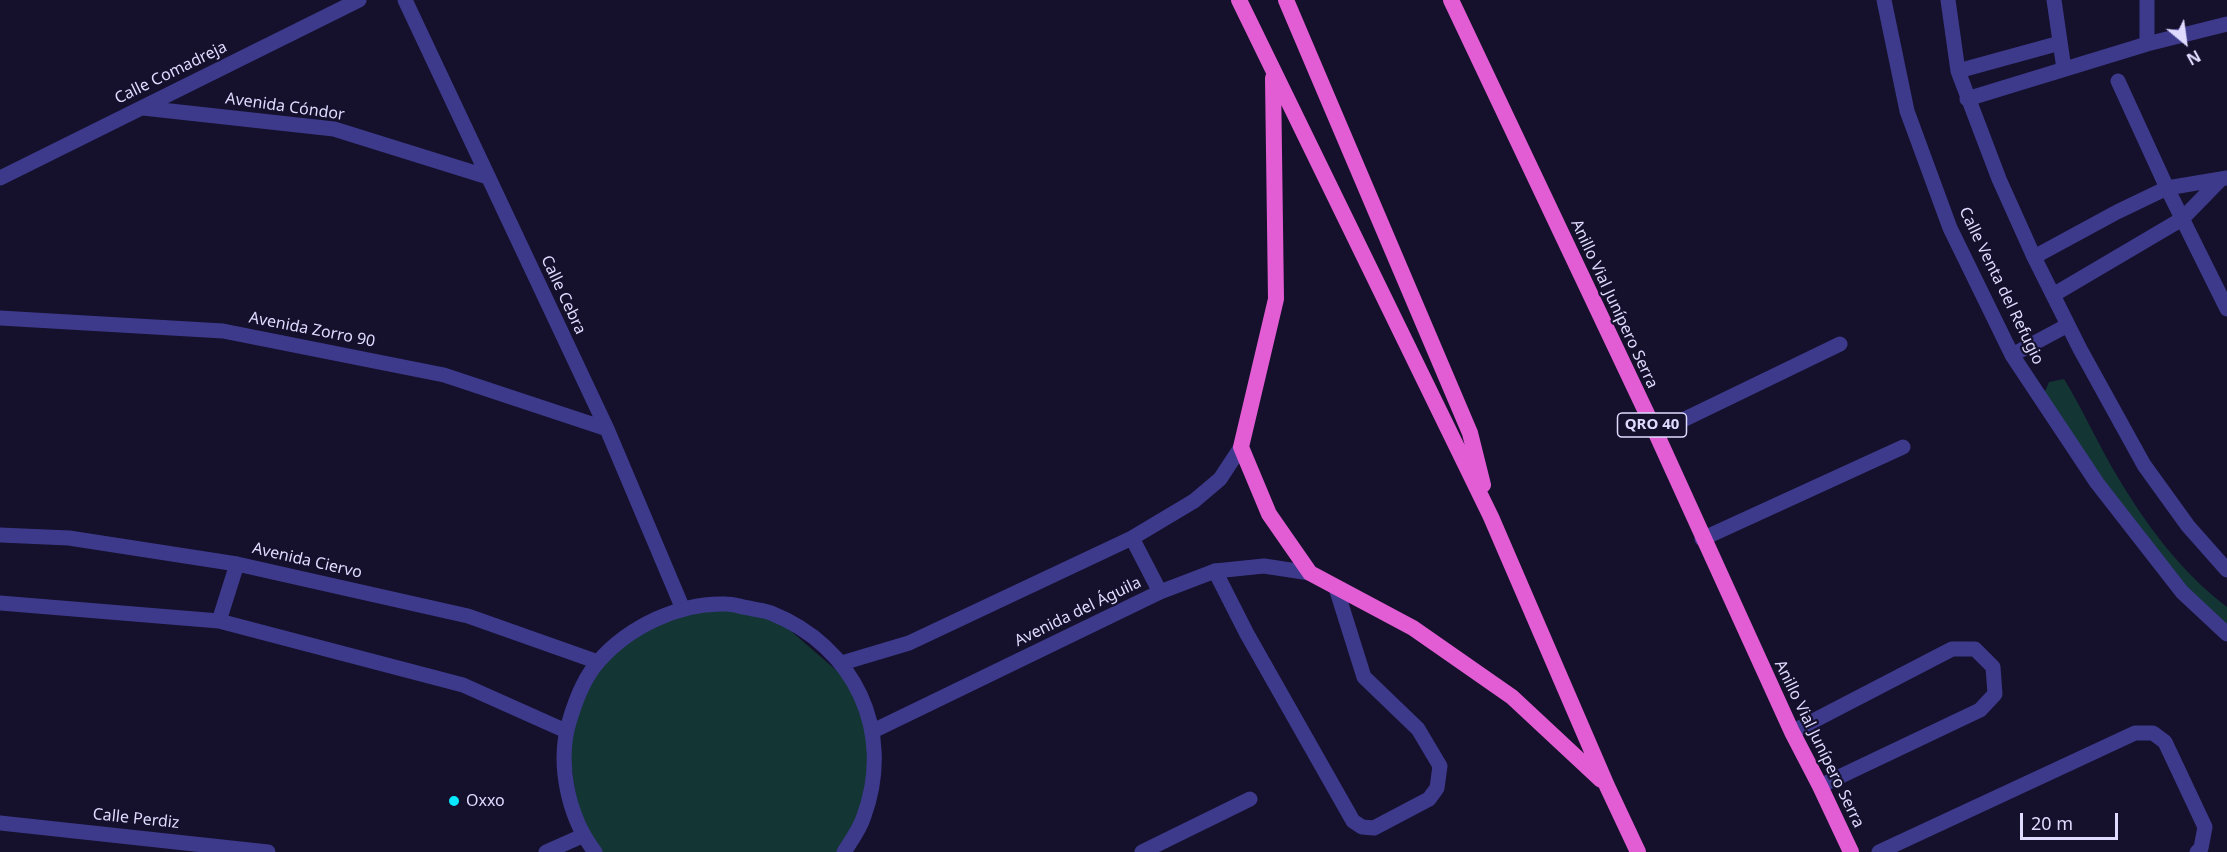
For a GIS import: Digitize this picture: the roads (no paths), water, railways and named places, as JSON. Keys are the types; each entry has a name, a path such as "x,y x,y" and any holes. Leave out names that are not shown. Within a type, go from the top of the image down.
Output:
{"highway":[{"path":"1239,0 1273,74 1491,517 1607,786 1638,852"},
{"path":"1287,0 1470,433 1491,517"},
{"name":"Anillo Vial Junípero Serra","path":"1451,0 1656,433 1702,539 1792,732 1851,852"},
{"path":"1273,74 1276,299 1241,447 1269,513 1310,573 1413,628 1512,698 1607,786"}],"street":[{"name":"Calle Comadreja","path":"0,178 359,0"},
{"name":"Calle Cebra","path":"405,0 607,429 682,609"},
{"name":"Calle Venta del Refugio","path":"1884,0 1907,111 1950,228 2012,355 2097,483 2182,592 2227,634"},
{"path":"1948,0 1958,71 1967,99 2034,257 2144,465 2188,526 2227,570"},
{"path":"2054,0 2064,69"},
{"path":"2147,0 2147,44"},
{"path":"1967,99 2147,44 2227,24"},
{"path":"1958,71 2060,43"},
{"path":"2118,81 2167,188 2227,309"},
{"name":"Avenida Cóndor","path":"143,108 334,129 488,177"},
{"path":"2034,257 2167,188 2224,178"},
{"path":"2053,295 2182,219 2224,178"},
{"name":"Avenida Zorro 90","path":"0,318 223,331 444,375 607,429"},
{"path":"2012,355 2068,325"},
{"path":"1656,433 1840,344"},
{"path":"842,663 909,643 1132,538 1194,501 1220,479 1241,447"},
{"path":"1702,539 1903,447"},
{"name":"Avenida Ciervo","path":"0,535 69,538 237,564 468,616 598,662"},
{"path":"1132,538 1160,592"},
{"path":"219,621 237,564"},
{"name":"Avenida del Águila","path":"873,731 1160,592 1215,571 1264,566 1310,573"},
{"path":"1215,571 1247,634 1353,821 1362,827 1374,828 1429,799 1437,788 1440,766 1418,729 1364,676 1336,588"},
{"path":"0,603 219,621 463,685 566,731"},
{"path":"595,852 582,836 565,785 566,731 578,695 598,662 636,629 682,609 726,604 769,612 809,632 842,663 860,690 873,731 875,776 864,818 844,852"},
{"path":"1792,732 1952,650 1975,649 1993,668 1995,694 1980,710 1820,786"},
{"path":"1879,852 2135,733 2153,733 2165,742 2205,827 2201,848 2198,852"},
{"path":"1142,852 1250,799"},
{"name":"Calle Perdiz","path":"0,823 268,852"},
{"path":"546,852 582,836"}],"place":[{"name":"Oxxo","path":"454,801"}]}
